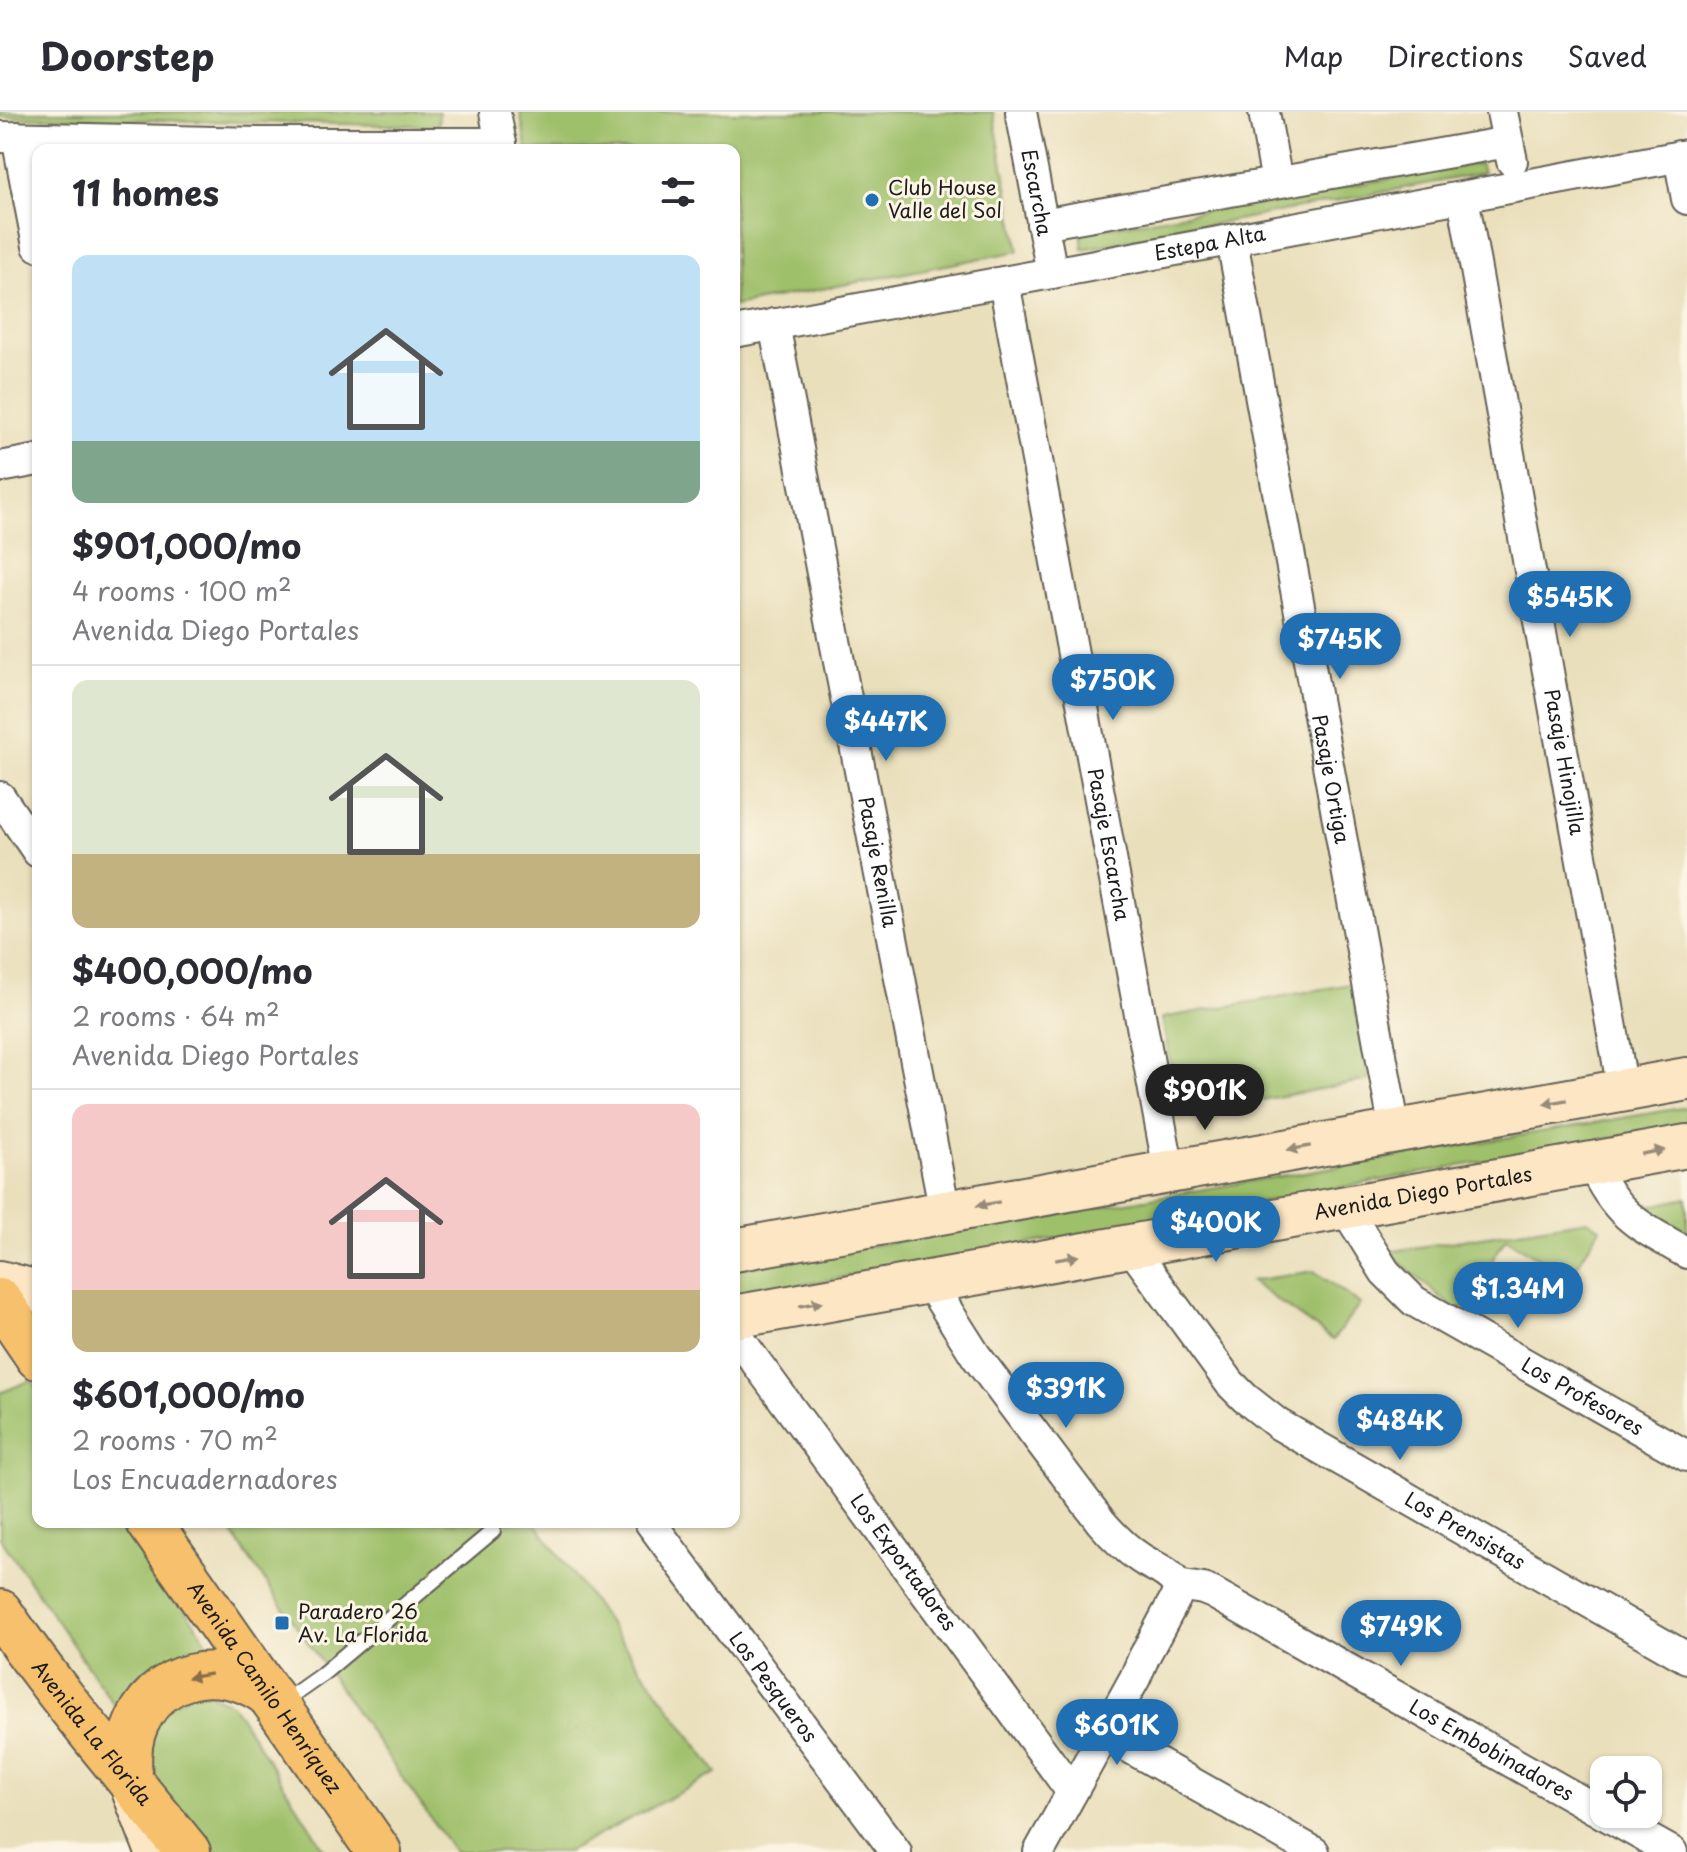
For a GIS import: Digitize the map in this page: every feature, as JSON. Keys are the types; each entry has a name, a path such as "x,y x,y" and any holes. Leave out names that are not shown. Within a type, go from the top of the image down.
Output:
{"main road":[{"path":"0,1301 26,1345"},
{"name":"Avenida Camilo Henríquez","path":"158,1528 379,1852"},
{"name":"Avenida La Florida","path":"0,1612 26,1650 130,1781 162,1851"},
{"path":"130,1781 130,1741 139,1718 155,1697 176,1683 200,1675 225,1675 249,1682 274,1701"}],"street":[{"path":"495,112 502,144"},
{"name":"Escarcha","path":"1021,112 1052,273"},
{"path":"1264,112 1277,182"},
{"path":"1502,112 1516,186"},
{"path":"32,223 9,137 203,144"},
{"path":"1042,224 1508,142"},
{"path":"1683,156 1687,199"},
{"name":"Estepa Alta","path":"740,331 1683,156"},
{"name":"Pasaje Hinojilla","path":"1463,197 1623,1090"},
{"name":"Pasaje Ortiga","path":"1232,240 1395,1131"},
{"name":"Pasaje Escarcha","path":"1004,282 1169,1171"},
{"name":"Pasaje Renilla","path":"774,324 945,1212"},
{"path":"0,467 32,461"},
{"path":"0,797 32,843"},
{"path":"740,1249 1687,1079"},
{"name":"Avenida Diego Portales","path":"740,1316 1687,1146"},
{"path":"1592,1163 1619,1208 1648,1231 1687,1253"},
{"name":"Los Profesores","path":"1345,1208 1385,1272 1414,1301 1687,1456"},
{"name":"Los Prensistas","path":"1130,1246 1230,1383 1278,1424 1687,1658"},
{"path":"0,1282 32,1290"},
{"name":"Los Embobinadores","path":"929,1282 976,1356 1101,1522 1139,1558 1173,1578 1177,1585 1213,1593 1590,1806"},
{"name":"Los Exportadores","path":"740,1340 1072,1792"},
{"name":"Los Pesqueros","path":"654,1528 896,1852"},
{"path":"1039,1852 1135,1678 1175,1599 1177,1585"},
{"path":"1104,1733 1314,1852"},
{"name":"Los Embobinadores","path":"1629,1828 1672,1852"}],"lane":[{"path":"274,1701 320,1676 493,1531"}],"green space":[{"path":"0,112 439,112 438,126 0,117"},
{"name":"Club House Valle del Sol","path":"520,112 993,112 1019,251 740,305 740,144 526,144"},
{"path":"1480,163 1483,173 1083,249 1081,232"},
{"path":"1351,984 1369,1080 1180,1115 1162,1018"},
{"path":"1687,1107 1687,1125 740,1296 740,1268"},
{"path":"1687,1198 1687,1233 1646,1207"},
{"path":"1587,1220 1600,1228 1570,1278 1506,1238 1459,1313 1388,1252"},
{"path":"1314,1271 1360,1304 1333,1340 1250,1281"},
{"path":"32,1380 32,1528 131,1528 213,1651 177,1653 133,1679 118,1711 0,1538 0,1393"},
{"path":"228,1528 539,1528 717,1773 567,1852 454,1852"},
{"path":"200,1689 233,1705 326,1852 209,1852 142,1775 151,1714"}],"place":[{"name":"Club House Valle del Sol","path":"872,200"},
{"name":"Paradero 26 Av. La Florida","path":"282,1623"}]}
